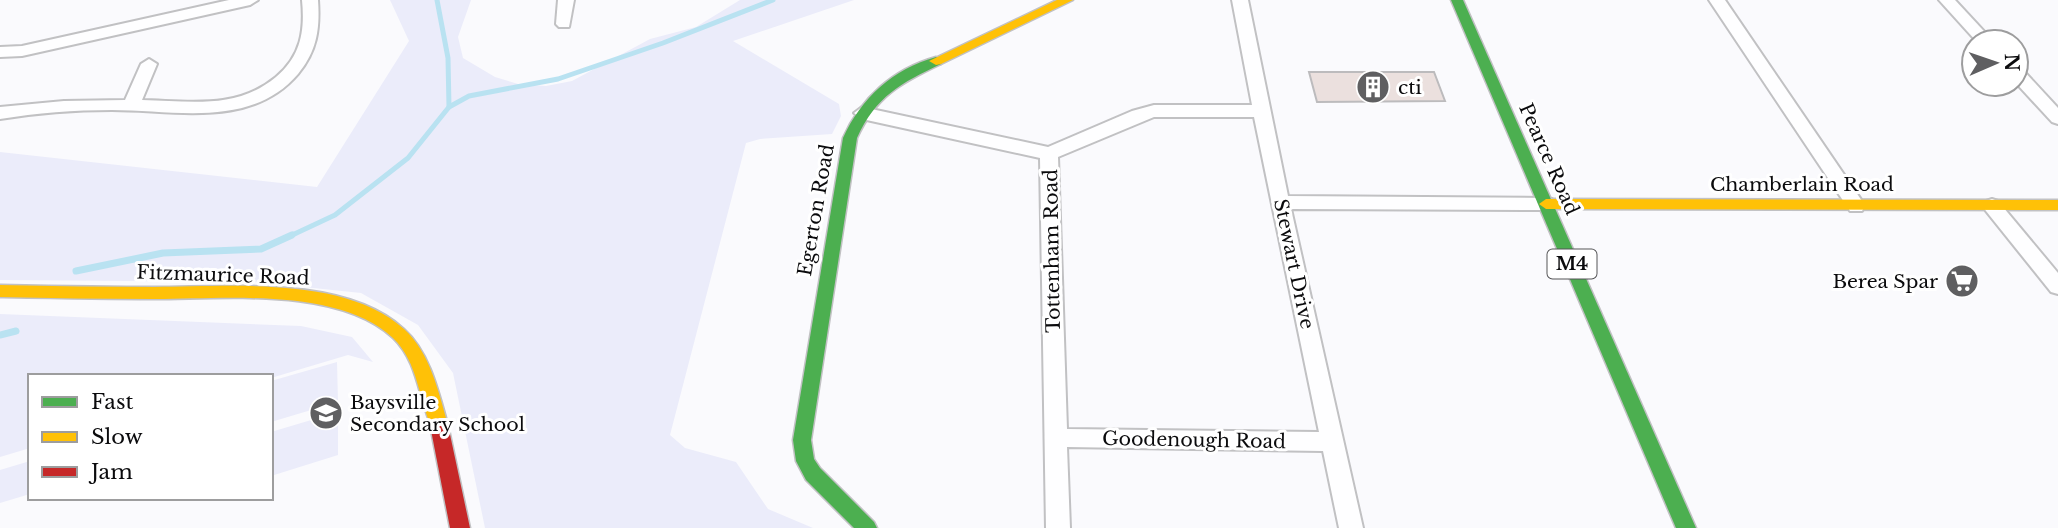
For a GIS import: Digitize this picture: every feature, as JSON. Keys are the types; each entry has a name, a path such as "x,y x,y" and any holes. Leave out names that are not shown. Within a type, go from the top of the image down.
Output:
{"street":[{"path":"0,52 22,51 250,0"},
{"path":"0,113 40,107 131,104 217,108 260,99 285,78 306,51 311,36 310,0"},
{"path":"564,24 566,0"},
{"name":"Egerton Road","path":"866,528 813,474 805,461 802,440 847,148 853,126 880,90 891,82 1067,0"},
{"name":"Stewart Drive","path":"1240,0 1261,111 1351,528"},
{"name":"Pearce Road","path":"1457,0 1686,528"},
{"path":"1717,0 1856,206"},
{"path":"1947,0 1973,28"},
{"path":"131,104 149,64"},
{"path":"2030,88 2058,118"},
{"name":"Tottenham Road","path":"1058,528 1051,164 1048,155 1138,115 1154,111 1261,111"},
{"path":"862,113 1033,148 1048,155"},
{"path":"1281,202 1546,204"},
{"name":"Chamberlain Road","path":"1546,204 2058,205"},
{"path":"1992,205 2058,287"},
{"name":"Fitzmaurice Road","path":"0,291 269,294 311,298 373,317 400,335 418,365 437,418 460,528"},
{"name":"Goodenough Road","path":"1056,438 1332,442"}],"shaded area":[{"path":"390,0 471,0 458,37 463,58 495,77 518,84 546,86 572,81 650,39 696,27 740,0 854,0 733,41 839,104 841,116 832,134 760,139 746,143 670,435 685,448 736,462 768,509 813,528 485,528 453,373 418,325 361,293 256,282 0,280 0,152 317,187 409,41"},
{"path":"0,314 301,326 352,337 373,362 348,355 273,377 273,374 28,374 28,449 0,457"},
{"path":"337,362 338,402 273,421 273,380"},
{"path":"338,412 338,455 273,475 273,431"},
{"path":"28,462 28,495 0,503 0,470"}],"building":[{"name":"cti","path":"1309,72 1434,72 1445,101 1317,102"}],"waterway":[{"path":"437,0 448,58 449,107"},
{"path":"449,107 469,96 558,79 663,43 773,0"},
{"path":"288,237 335,215 408,158 449,107"},
{"path":"76,271 163,253 261,249 292,235"},
{"path":"0,335 16,331"}],"traffic: fast":[{"path":"1457,0 1686,528"},
{"path":"867,528 813,474 805,461 802,440 850,138 865,109 884,90 936,61"}],"traffic: slow":[{"path":"936,61 1067,0"},
{"path":"1546,204 2058,205"},
{"path":"0,291 248,293 317,299 348,306 376,317 398,333 406,343 424,376 439,425"}],"traffic: jam":[{"path":"439,425 460,528"}],"place":[{"name":"cti","path":"1373,87"},
{"name":"Berea Spar","path":"1962,281"},
{"name":"Baysville Secondary School","path":"326,413"}]}
